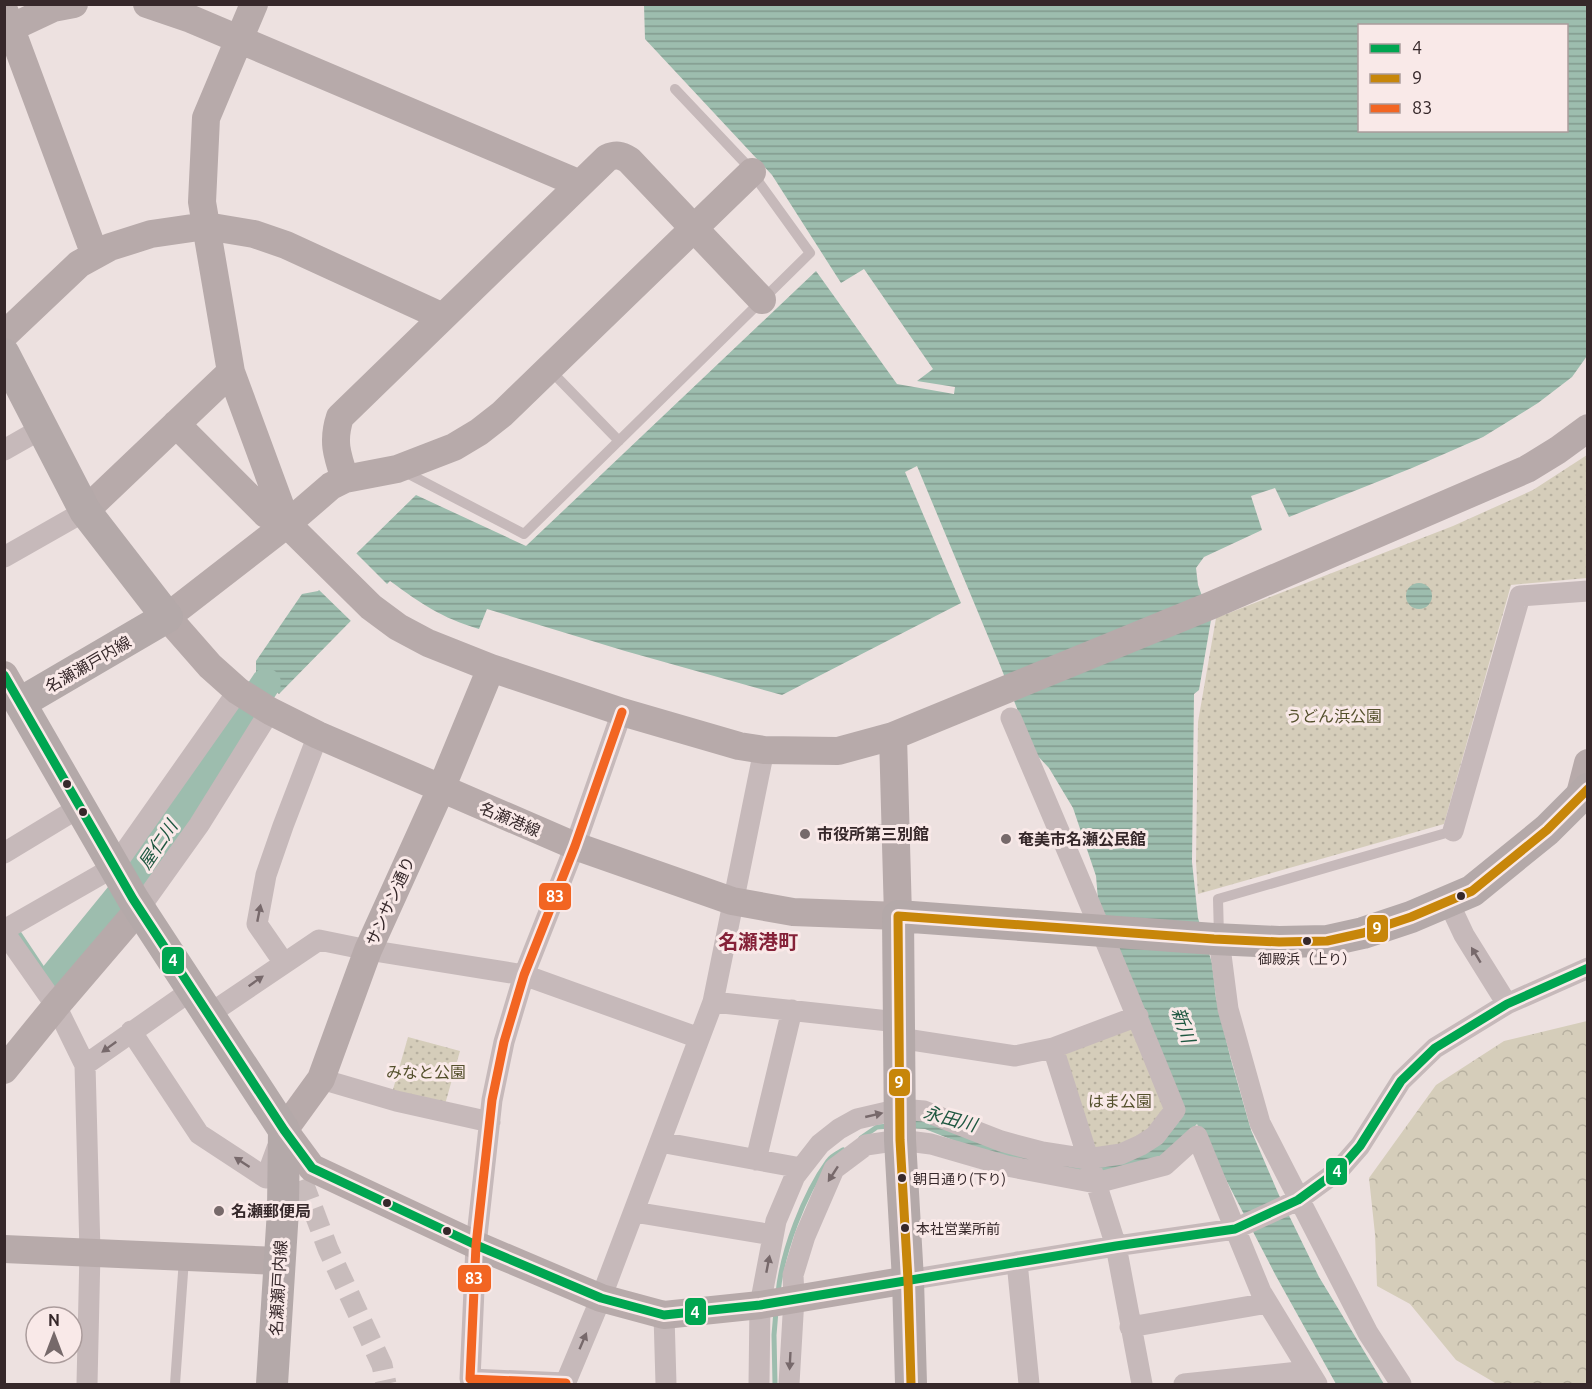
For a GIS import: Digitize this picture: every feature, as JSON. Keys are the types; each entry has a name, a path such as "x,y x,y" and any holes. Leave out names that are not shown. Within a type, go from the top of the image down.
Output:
{"main road":[{"path":"4,354 41,429 86,511 167,617"},
{"name":"名瀬瀬戸内線","path":"12,708 167,617"},
{"path":"12,708 80,807 126,887 284,1130"},
{"path":"911,1384 900,1140 898,916 1217,939 1279,942 1327,941 1363,933 1411,917 1472,891 1547,830 1583,794"},
{"name":"名瀬瀬戸内線","path":"272,1384 283,1210 284,1130"}],"street":[{"path":"74,4 53,8 7,23 95,255"},
{"path":"147,4 191,19 579,184"},
{"path":"254,4 207,118 202,202 231,372 277,519"},
{"path":"345,479 336,452 336,431 340,417 607,158 615,155 623,156 762,300"},
{"path":"167,617 277,519 345,479 397,469 454,447 479,432 502,414 752,172"},
{"path":"4,335 66,276 95,255 126,240 206,226 254,234 286,245 442,317"},
{"path":"4,557 86,511 231,372"},
{"path":"176,424 371,607 398,627 428,643 491,668 711,740 764,750 838,751 893,736 1212,605 1527,469 1558,450 1587,428"},
{"path":"4,450 41,429"},
{"path":"1453,831 1520,596 1587,591"},
{"name":"名瀬港線","path":"167,617 210,666 255,701 318,735 574,846 732,901 794,912 898,916"},
{"name":"サンサン通り","path":"284,1130 321,1079 368,950 441,789 491,668"},
{"path":"4,675 12,708"},
{"path":"4,1070 56,1006 126,887 255,701"},
{"path":"87,1384 90,1252 86,1065 56,1006 4,931 126,887 199,825 255,701"},
{"path":"622,712 574,846 524,975 504,1042 492,1100 476,1245 470,1379 565,1384 601,1298 713,1002 764,750"},
{"path":"759,1384 760,1305 773,1234 795,1176 820,1144 839,1129 857,1119 900,1109 924,1111 1002,1141 1087,1159 1121,1154 1141,1145 1155,1136 1175,1110 1104,930 1011,718"},
{"path":"284,963 257,924 266,875 318,735"},
{"path":"893,736 898,916"},
{"path":"1583,794 1587,763"},
{"path":"4,853 80,807"},
{"path":"1448,901 1464,935 1507,1004"},
{"path":"1217,939 1228,1009 1260,1123 1368,1334 1401,1384"},
{"path":"86,1065 131,1031 284,963 319,940 524,975 699,1038"},
{"path":"284,1130 312,1168 476,1245 601,1298 664,1315 760,1305 1116,1246 1235,1229 1298,1200 1339,1170 1360,1146 1401,1081 1435,1048 1507,1004 1587,968"},
{"path":"713,1002 792,1010 898,1030 1015,1056 1053,1048 1138,1017"},
{"path":"756,1160 792,1010"},
{"path":"131,1031 199,1134 266,1178 284,1130"},
{"path":"1053,1048 1116,1246 1142,1384"},
{"path":"321,1079 396,1101 490,1122"},
{"path":"789,1384 794,1298 793,1275 805,1236 834,1169 866,1145 900,1140 931,1144 1007,1166 1096,1183 1165,1165 1197,1136 1261,1292 1313,1378 1184,1384"},
{"path":"660,1142 801,1168"},
{"path":"634,1212 773,1234"},
{"path":"4,1249 279,1261"},
{"path":"1017,1262 1029,1384"},
{"path":"1130,1327 1268,1303"},
{"path":"664,1315 666,1384"}],"lane":[{"path":"397,469 524,534 810,253 752,172 675,89"},
{"path":"548,369 618,441"},
{"path":"852,830 895,828"},
{"path":"1217,939 1218,899 1453,831"},
{"path":"175,1384 184,1256"}],"green space":[{"name":"うどん浜公園","path":"1587,455 1587,578 1511,585 1444,824 1198,894 1196,862 1198,722 1216,618 1453,526 1533,490"},
{"path":"1587,1021 1587,1384 1497,1384 1456,1360 1410,1304 1377,1286 1375,1234 1369,1178 1436,1085 1504,1041"},
{"name":"はま公園","path":"1133,1025 1168,1107 1154,1131 1098,1155 1062,1053"},
{"name":"みなと公園","path":"408,1037 460,1051 444,1108 392,1093"}],"water":[{"name":"新川","path":"644,5 1587,5 1587,356 1572,377 1538,403 1483,437 1412,468 1289,517 1275,488 1251,496 1262,530 1204,557 1196,568 1198,585 1211,620 1199,690 1194,694 1192,862 1198,918 1212,963 1216,998 1251,1130 1278,1193 1319,1277 1384,1384 1336,1384 1276,1276 1197,1124 1167,1155 1109,1177 998,1158 925,1129 906,1128 905,1113 1104,1161 1183,1104 1099,911 1096,876 1073,808 1049,768 1034,752 917,466 905,472 961,603 782,695 487,609 479,629 432,610 390,581 279,694 256,675 256,661 302,594 318,591 416,495 526,546 816,271 897,384 954,394 955,387 917,381 933,369 864,269 841,283 772,175 645,39"},
{"path":"1419,583 1428,587 1432,596 1428,605 1419,609 1410,605 1406,596 1410,587"}],"pier":[{"path":"354,551 389,586 353,623 317,588"}],"waterway":[{"name":"屋仁川","path":"54,977 138,874 266,683"},
{"name":"屋仁川","path":"16,929 44,971 54,977"},
{"name":"永田川","path":"861,1138 877,1127 890,1126"},
{"name":"永田川","path":"778,1293 789,1242 803,1206 828,1161 843,1150"},
{"name":"永田川","path":"775,1384 776,1311"}],"tunnel":[{"path":"291,1151 328,1249 382,1365 386,1384"}],"transit line":[{"name":"4","path":"4,675 133,899 284,1130 312,1168 476,1245 601,1298 664,1315 760,1305 1116,1246 1235,1229 1298,1200 1339,1170 1360,1146 1401,1081 1435,1048 1507,1004 1588,968"},
{"name":"83","path":"566,1383 470,1379 476,1245 492,1100 504,1042 524,975 575,846 622,712"},
{"name":"9","path":"911,1384 900,1140 898,916 1214,939 1279,942 1327,941 1363,933 1411,917 1472,891 1547,830 1588,789"}],"place":[{"name":"市役所第三別館","path":"805,834"},
{"name":"奄美市名瀬公民館","path":"1006,839"},
{"name":"御殿浜（上り）","path":"1307,941"},
{"name":"朝日通り(下り)","path":"902,1178"},
{"name":"名瀬郵便局","path":"219,1211"},
{"name":"本社営業所前","path":"905,1228"}],"district":[{"name":"名瀬港町","path":"758,942"}]}
